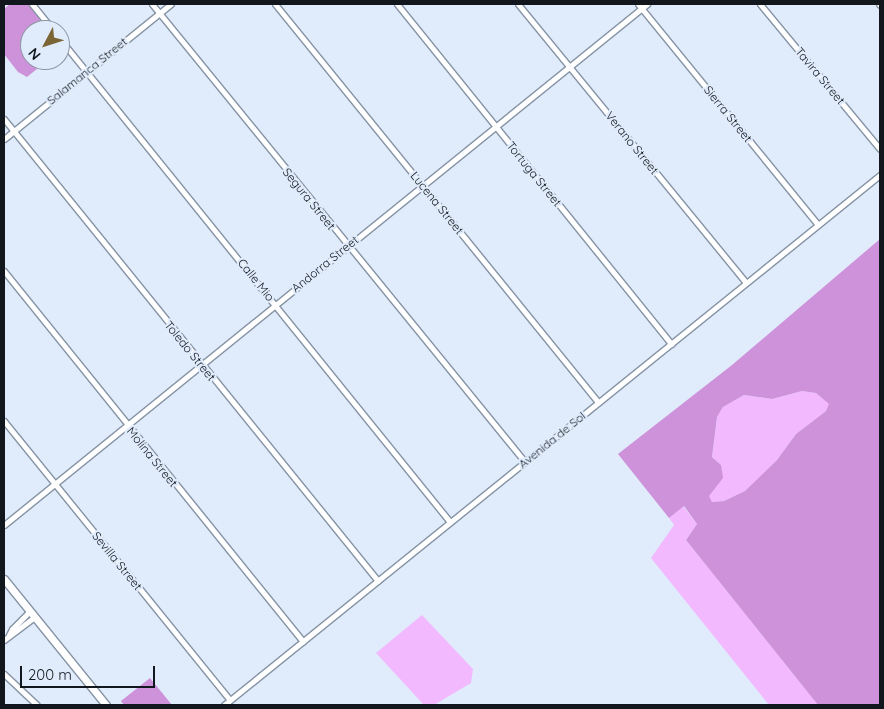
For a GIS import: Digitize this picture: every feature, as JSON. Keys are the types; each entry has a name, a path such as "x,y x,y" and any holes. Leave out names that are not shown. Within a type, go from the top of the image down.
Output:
{"main road":[{"path":"4,579 106,705"}],"street":[{"path":"32,4 45,20"},
{"name":"Segura Street","path":"152,4 347,246 525,462"},
{"name":"Salamanca Street","path":"4,139 171,4"},
{"name":"Lucena Street","path":"275,4 598,402"},
{"name":"Tortuga Street","path":"397,4 671,344"},
{"name":"Verano Street","path":"518,4 746,283"},
{"name":"Andorra Street","path":"4,525 569,67 640,6 647,4"},
{"name":"Tavira Street","path":"760,4 880,149"},
{"name":"Sierra Street","path":"640,6 818,224"},
{"name":"Calle Mio","path":"70,52 450,522"},
{"name":"Toledo Street","path":"4,119 201,365 378,581"},
{"name":"Avenida de Sol","path":"224,705 880,175"},
{"name":"Molina Street","path":"4,271 108,398 126,425 302,642"},
{"name":"Sevilla Street","path":"4,421 230,700"},
{"path":"4,640 30,611"},
{"path":"9,635 16,633 35,617"},
{"path":"4,674 37,705"}],"shaded area":[{"path":"10,4 29,4 42,20 20,20 20,70 36,70 27,77 18,72 4,54 4,9"},
{"path":"880,239 880,705 818,705 686,540 697,524 684,506 669,518 618,454 732,365","holes":["802,391 816,393 829,404 826,411 796,434 777,460 745,491 724,501 712,502 709,496 723,478 721,465 712,457 717,417 723,407 744,395 772,399"]},
{"path":"802,391 816,393 830,404 826,411 796,434 777,460 745,491 724,501 712,502 708,496 713,490 721,465 712,457 717,417 723,407 744,395 772,399"},
{"path":"683,506 697,524 686,540 818,705 769,705 651,558 674,525 669,518"},
{"path":"422,615 473,669 471,683 434,705 424,705 376,653"},
{"path":"150,678 172,705 124,705 121,701"}]}
